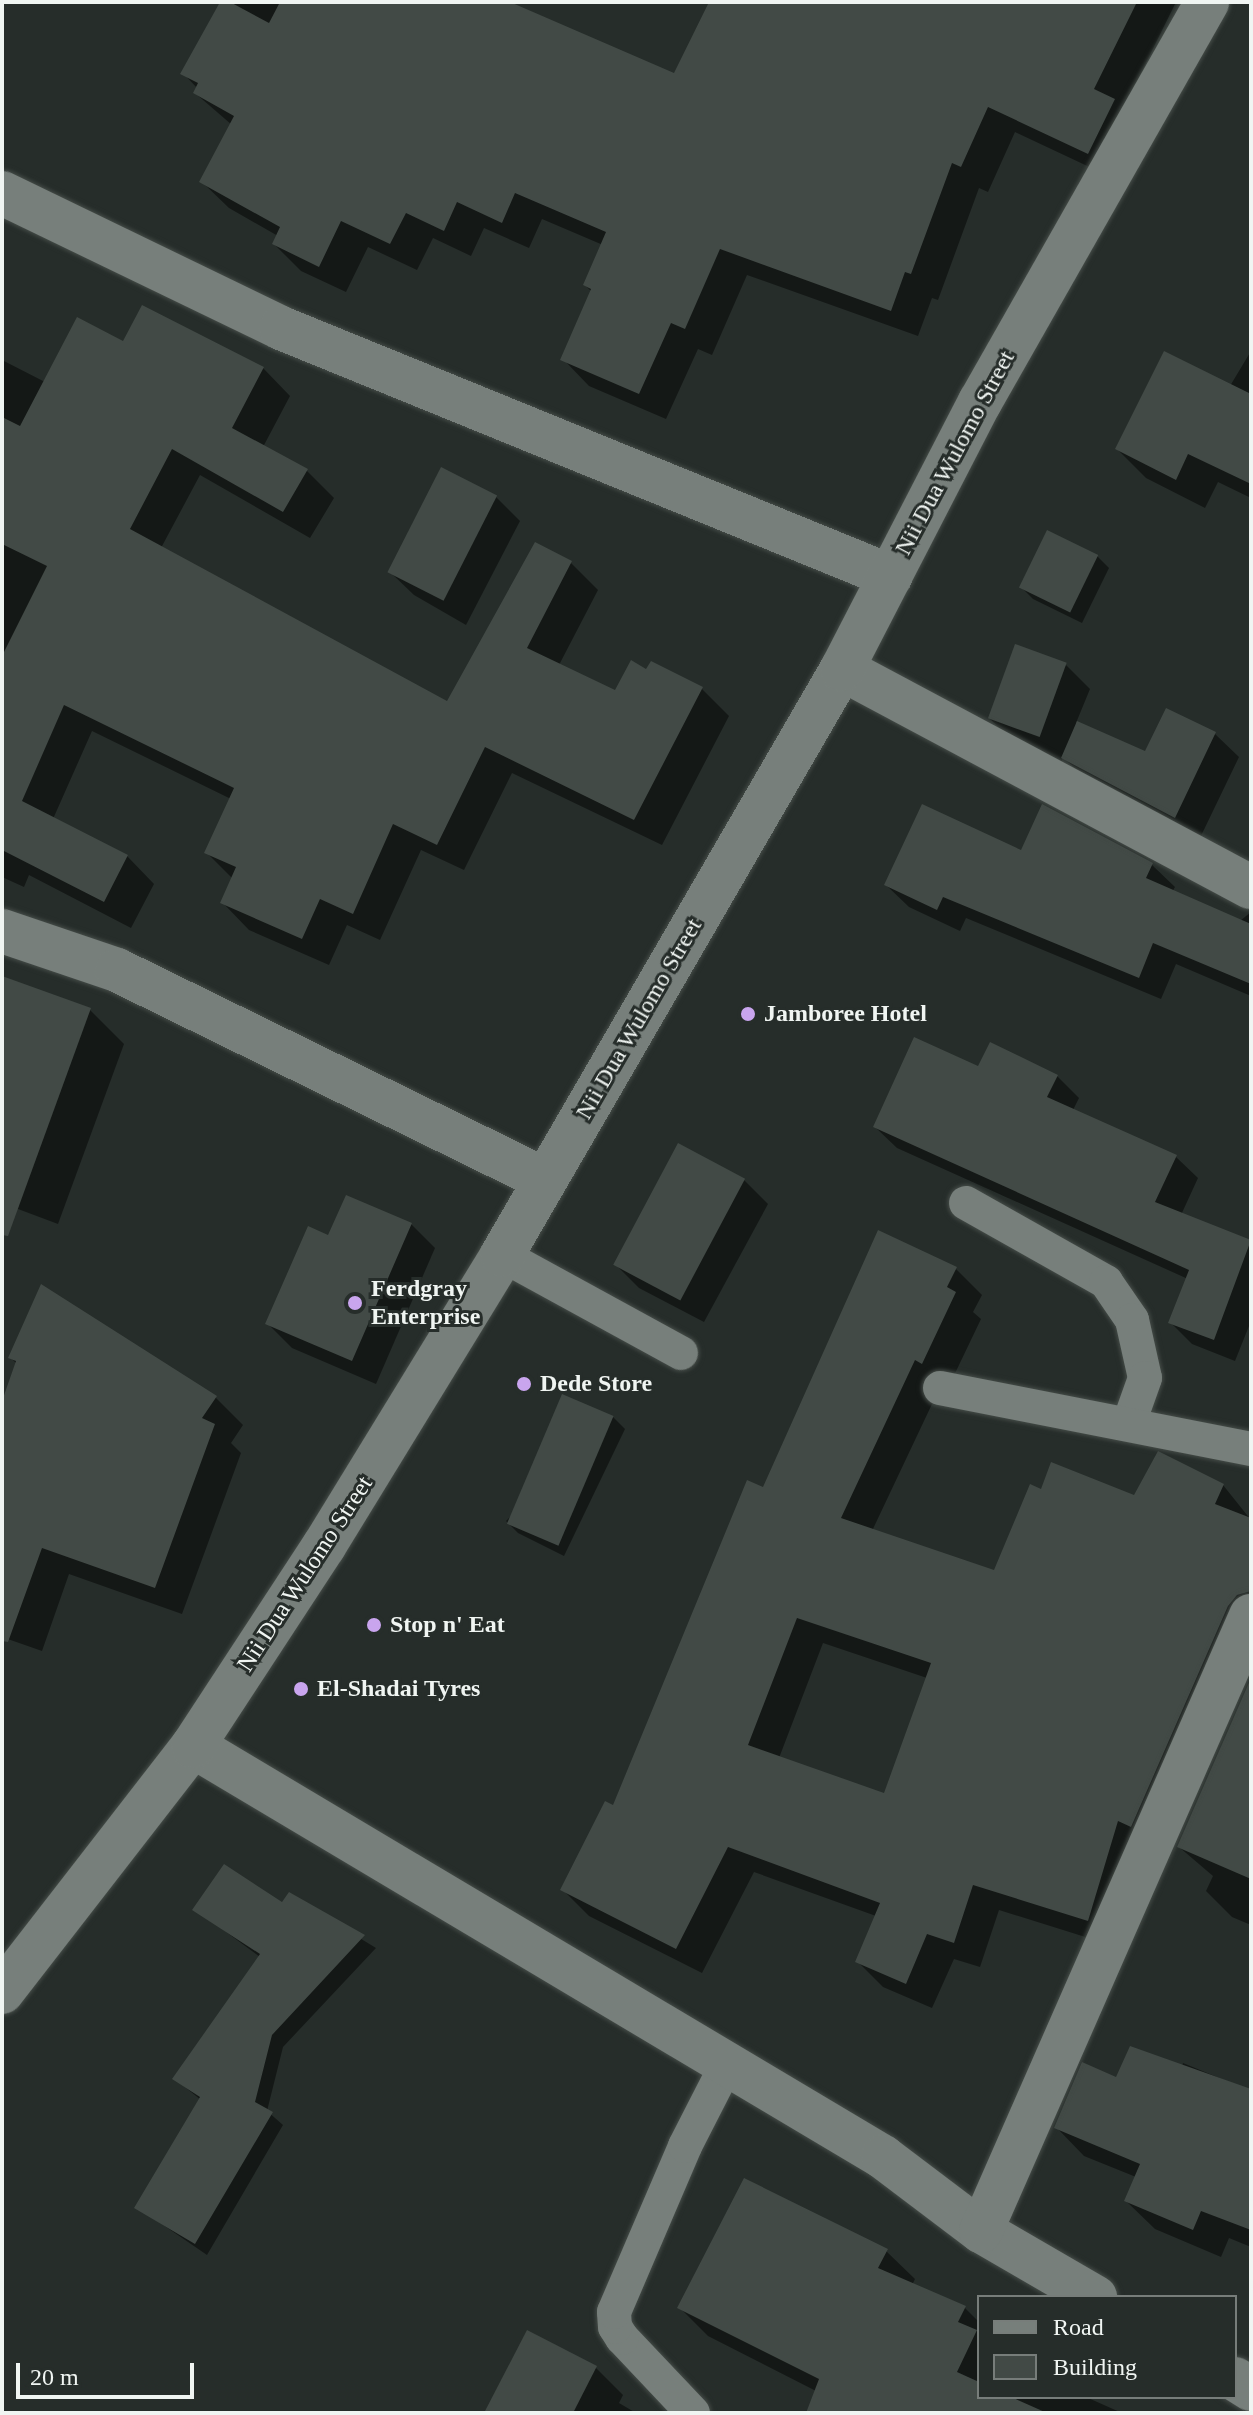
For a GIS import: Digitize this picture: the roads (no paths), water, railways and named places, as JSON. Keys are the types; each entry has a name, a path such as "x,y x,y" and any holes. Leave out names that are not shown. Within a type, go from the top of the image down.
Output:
{"street":[{"name":"Nii Dua Wulomo Street","path":"2,1992 193,1746 324,1546 502,1255 842,669 980,402 1207,2"},
{"path":"2,193 281,328 890,576"},
{"path":"842,669 1251,887"},
{"path":"2,931 117,970 545,1180"},
{"path":"981,2231 1251,1616"},
{"path":"193,1746 728,2062 883,2157 981,2231 1092,2295"}],"lane":[{"path":"966,1203 1106,1282 1132,1320 1145,1378 1129,1423"},
{"path":"502,1255 681,1353"},
{"path":"940,1388 1251,1449"},
{"path":"693,2413 622,2338 615,2327 614,2312 685,2146 728,2062"}],"place":[{"name":"Jamboree Hotel","path":"748,1014"},
{"name":"Ferdgray Enterprise","path":"355,1303"},
{"name":"Dede Store","path":"524,1384"},
{"name":"Stop n' Eat","path":"374,1625"},
{"name":"El-Shadai Tyres","path":"301,1689"}]}
